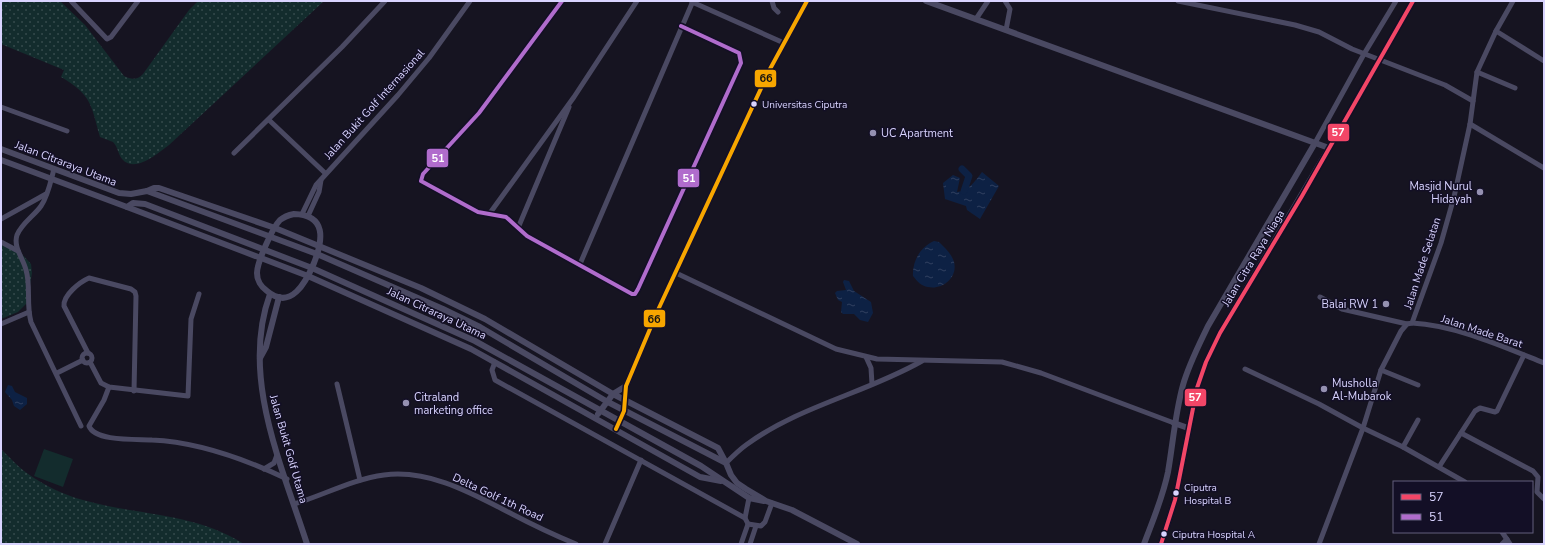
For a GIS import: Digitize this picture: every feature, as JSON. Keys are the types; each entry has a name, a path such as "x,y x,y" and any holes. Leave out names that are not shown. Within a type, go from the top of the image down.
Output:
{"street":[{"path":"71,1 108,39 111,38 138,1"},
{"path":"234,153 342,47 385,1"},
{"name":"Jalan Bukit Golf Internasional","path":"305,215 314,188 325,173 398,95 429,58 470,1"},
{"path":"562,1 479,113 421,176 423,183 478,212 506,217 527,236 580,264 629,294 636,293 739,67 741,57 739,53 681,26"},
{"path":"490,214 574,97 637,1"},
{"path":"772,1 774,8 778,12"},
{"path":"616,429 624,411 626,386 676,273 784,43 807,1"},
{"path":"926,1 1329,148"},
{"path":"976,19 988,1"},
{"path":"1006,1 1010,9 1006,30"},
{"path":"1178,1 1295,25 1319,32 1364,54 1379,58 1445,85 1473,101"},
{"name":"Jalan Citra Raya Niaga","path":"1144,544 1162,496 1168,472 1174,423 1183,384 1194,356 1208,326 1396,1"},
{"name":"Jalan Citra Raya Niaga","path":"1161,544 1175,500 1188,428 1197,388 1206,362 1220,334 1413,1"},
{"name":"Jalan Made Selatan","path":"1319,544 1363,428 1381,370 1401,331 1410,324 1441,243 1454,197 1470,124 1477,72 1496,31 1513,1"},
{"path":"580,264 692,2 784,43"},
{"path":"1496,31 1544,61"},
{"path":"1477,72 1515,88"},
{"path":"518,228 574,97"},
{"path":"1,107 67,131"},
{"path":"269,120 325,173"},
{"path":"1470,124 1544,168"},
{"name":"Jalan Citraraya Utama","path":"1,149 119,193 131,194 159,188 274,228 421,288 485,319 613,394 718,448 723,454 731,475 737,483 766,501 792,510 857,544"},
{"name":"Jalan Citraraya Utama","path":"1,160 308,276 495,362 700,477 722,481"},
{"path":"54,169 41,206 22,227 17,235 18,251 26,270 28,312 81,426"},
{"name":"Jalan Citraraya Utama","path":"147,191 317,254 416,296 474,324 624,411 726,463"},
{"path":"1,219 46,194"},
{"name":"Jalan Citraraya Utama","path":"127,207 133,203 140,203 265,249 312,268 475,340 701,466 749,498 766,501"},
{"path":"294,214 305,215 315,222 320,229 322,238 312,268 297,292 278,299 269,296 263,289 257,274 274,228 279,221 286,216 294,214"},
{"path":"213,240 216,232"},
{"path":"1,242 18,251"},
{"path":"676,273 836,349 877,359 1002,362 1041,373 1188,428"},
{"path":"134,392 135,292 131,289 90,278 75,288 66,297 64,306 88,353 92,357 90,362 101,383 109,387 134,392 188,396 192,319 199,294"},
{"name":"Jalan Bukit Golf Utama","path":"269,296 260,326 258,347 261,388 286,479 308,544"},
{"name":"Jalan Made Barat","path":"1320,297 1342,309 1410,324 1432,325 1500,345 1544,363"},
{"name":"Jalan Bukit Golf Utama","path":"260,358 266,348 278,299"},
{"path":"1,324 28,312"},
{"path":"83,360 83,356 88,353"},
{"path":"1439,467 1478,409 1497,411 1524,355"},
{"path":"866,357 871,368 872,384"},
{"path":"57,372 83,360 90,362"},
{"path":"726,463 746,445 778,425 836,398 904,371 922,360"},
{"path":"495,362 492,370 495,380 745,518 748,524 741,544"},
{"path":"1245,369 1319,404 1363,428 1403,447 1463,481"},
{"path":"1381,370 1418,385"},
{"path":"337,384 360,480"},
{"path":"595,418 606,401 613,394 626,386"},
{"path":"109,387 100,409 90,422 89,426 94,433 112,438 178,441 264,469 286,479"},
{"path":"1403,447 1418,420"},
{"path":"1461,433 1533,472 1538,477 1536,488 1537,492 1544,498"},
{"path":"264,469 274,463 278,452"},
{"path":"605,544 641,460"},
{"name":"Delta Golf 1th Road","path":"294,504 360,480 400,474 416,475 435,479 485,500 576,544"},
{"path":"745,518 749,498"},
{"path":"748,524 761,526 765,522 772,503"},
{"path":"750,544 756,526"},
{"path":"1502,544 1508,542 1503,533"}],"green space":[{"path":"1,1 60,1 85,25 124,76 134,79 143,74 189,10 198,1 324,1 169,145 146,161 133,164 127,163 122,159 113,142 100,137 89,102 79,89 61,77 64,70 1,44"},
{"path":"1,241 19,251 31,264 32,273 27,303 18,312 1,319"},
{"path":"1,449 30,476 65,494 104,505 185,520 225,534 244,544 1,544"},
{"path":"44,449 73,459 63,487 34,476"}],"water":[{"path":"982,172 999,186 980,219 967,210 966,206 945,199 943,183 953,175 960,178 957,192 965,190"},
{"path":"934,241 939,242 950,253 954,262 954,273 944,284 934,287 923,286 913,276 914,265 921,251"},
{"path":"844,280 849,281 854,291 871,302 873,313 868,322 860,320 854,314 843,314 841,312 842,302 838,300 835,293 837,291 846,290 843,282"},
{"path":"8,385 12,386 15,392 27,398 27,404 20,410 14,406 12,400 5,392"}],"waterway":[{"path":"962,169 969,176 964,191"}],"transit line":[{"name":"51","path":"562,1 479,113 423,174 421,181 478,212 506,217 527,236 632,294 635,294 638,289 741,63 739,53 681,26"},
{"name":"66","path":"616,429 624,411 626,386 658,310 770,69 807,1"},
{"name":"57","path":"1161,544 1175,500 1197,388 1206,362 1220,333 1302,196 1413,1"}],"place":[{"name":"Universitas Ciputra","path":"754,104"},
{"name":"UC Apartment","path":"873,133"},
{"name":"Masjid Nurul Hidayah","path":"1480,192"},
{"name":"Balai RW 1","path":"1386,304"},
{"name":"Musholla Al-Mubarok","path":"1324,389"},
{"name":"Citraland marketing office","path":"406,403"},
{"name":"Ciputra Hospital B","path":"1176,493"},
{"name":"Ciputra Hospital A","path":"1164,534"}]}
